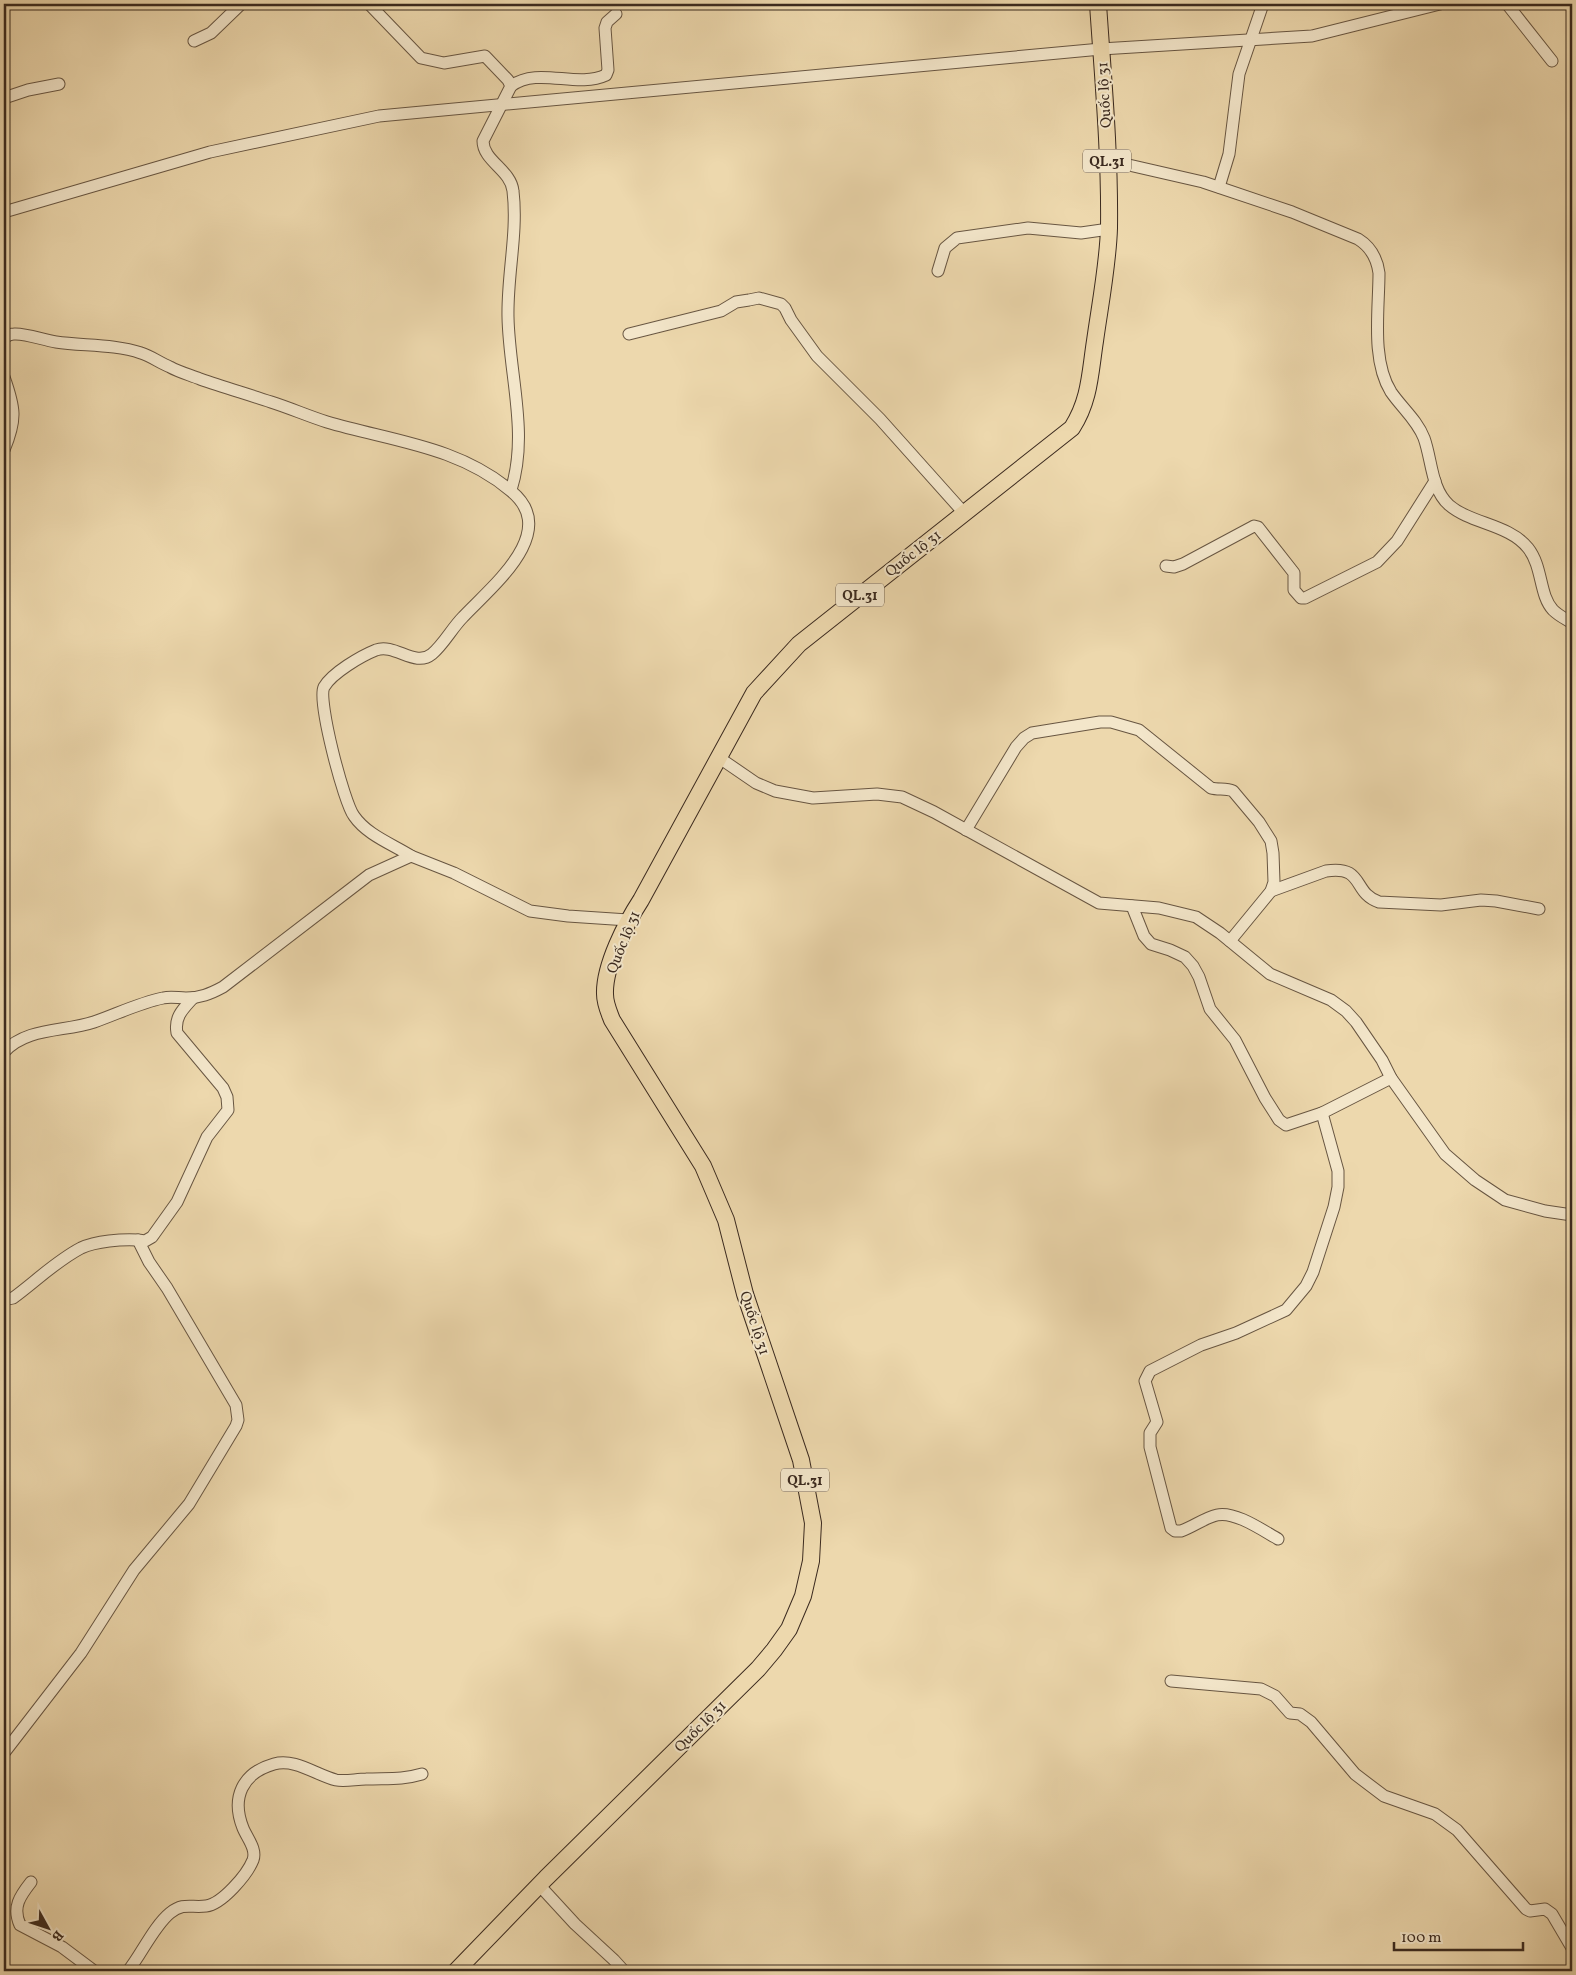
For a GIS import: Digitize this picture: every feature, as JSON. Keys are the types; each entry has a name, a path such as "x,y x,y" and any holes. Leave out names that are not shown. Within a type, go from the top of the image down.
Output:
{"highway":[{"name":"Quốc lộ 31","path":"456,1971 758,1669 789,1629 803,1596 811,1561 813,1523 801,1460 745,1294 728,1225 702,1166 612,1020 607,1008 605,993 614,954 628,920 641,900 754,693 799,644 1072,428 1082,412 1087,397 1099,318 1109,229 1098,4"}],"street":[{"path":"194,41 211,33 241,4"},
{"path":"369,4 421,58 444,63 485,56 508,80 511,86"},
{"path":"1219,187 1230,154 1239,74 1264,4"},
{"path":"4,212 229,148 379,116 1101,49 1312,36 1440,4"},
{"path":"1507,4 1552,61"},
{"path":"511,490 516,475 518,458 518,418 508,316 513,244 513,191 512,181 486,152 483,141 511,86 523,79 533,77 570,80 606,75 608,70 605,28 607,22 616,14"},
{"path":"4,98 28,90 59,84"},
{"path":"1107,160 1219,187 1292,212 1358,239 1371,250 1378,264 1379,273 1379,353 1382,371 1392,392 1419,428 1433,467 1435,481 1443,498 1450,506 1461,513 1522,541 1536,560 1545,595 1551,607 1572,623"},
{"path":"938,270 945,248 957,238 1028,228 1082,233 1109,229"},
{"path":"629,334 721,311 736,302 759,298 781,304 816,356 880,419 964,513"},
{"path":"4,338 15,334 42,340 142,353 180,372 326,422 447,453 476,468 511,490 527,510 530,522 524,548 502,576 458,622 433,653 425,658 418,658 390,649 378,649 344,668 323,689 322,699 330,742 350,809 357,821 410,856 454,873 530,912 628,920"},
{"path":"4,377 13,403 12,425 4,450"},
{"path":"1166,566 1174,567 1183,564 1254,526 1258,527 1294,573 1294,590 1301,598 1305,598 1377,562 1398,540 1435,481"},
{"path":"966,830 1016,747 1024,738 1032,733 1047,730 1111,722 1129,727 1148,736 1168,756 1211,788 1233,791 1259,822 1271,841 1274,882 1271,890 1230,942"},
{"path":"718,757 756,783 775,791 813,798 877,794 902,797 926,807 1099,903 1159,908 1196,916 1270,974 1339,1005 1356,1022 1382,1060 1390,1078 1445,1154 1475,1180 1505,1200 1545,1211 1572,1215"},
{"path":"4,1052 9,1046 24,1037 93,1022 145,1002 170,996 193,998 208,995 223,987 369,875 410,856"},
{"path":"1271,890 1326,871 1335,870 1347,871 1354,877 1364,894 1378,902 1441,906 1481,900 1539,909"},
{"path":"1132,906 1144,936 1151,944 1170,950 1185,958 1193,966 1200,977 1210,1009 1235,1040 1264,1098 1279,1120 1286,1125 1322,1113 1390,1078"},
{"path":"4,1297 12,1298 82,1248 113,1240 145,1241 152,1237 177,1202 207,1137 228,1110 227,1096 223,1088 177,1032 176,1021 179,1014 193,998"},
{"path":"1278,1539 1235,1516 1226,1514 1216,1515 1181,1531 1175,1531 1171,1528 1150,1447 1150,1433 1157,1422 1145,1381 1150,1372 1200,1346 1236,1333 1286,1310 1306,1286 1313,1272 1334,1207 1338,1186 1338,1171 1322,1113"},
{"path":"4,1752 81,1653 134,1570 189,1504 238,1420 236,1405 167,1288 149,1262 138,1240"},
{"path":"1171,1681 1261,1689 1275,1696 1290,1713 1300,1714 1311,1722 1355,1774 1384,1796 1435,1814 1457,1830 1526,1909 1530,1911 1545,1909 1552,1914 1572,1948"},
{"path":"128,1971 162,1921 170,1913 186,1905 204,1907 213,1905 240,1880 249,1867 254,1858 253,1846 244,1830 237,1806 241,1789 250,1776 276,1764 287,1763 339,1781 407,1778 422,1774"},
{"path":"31,1882 17,1904 16,1913 20,1925 62,1947 94,1971"},
{"path":"540,1886 575,1924 624,1971"}]}
